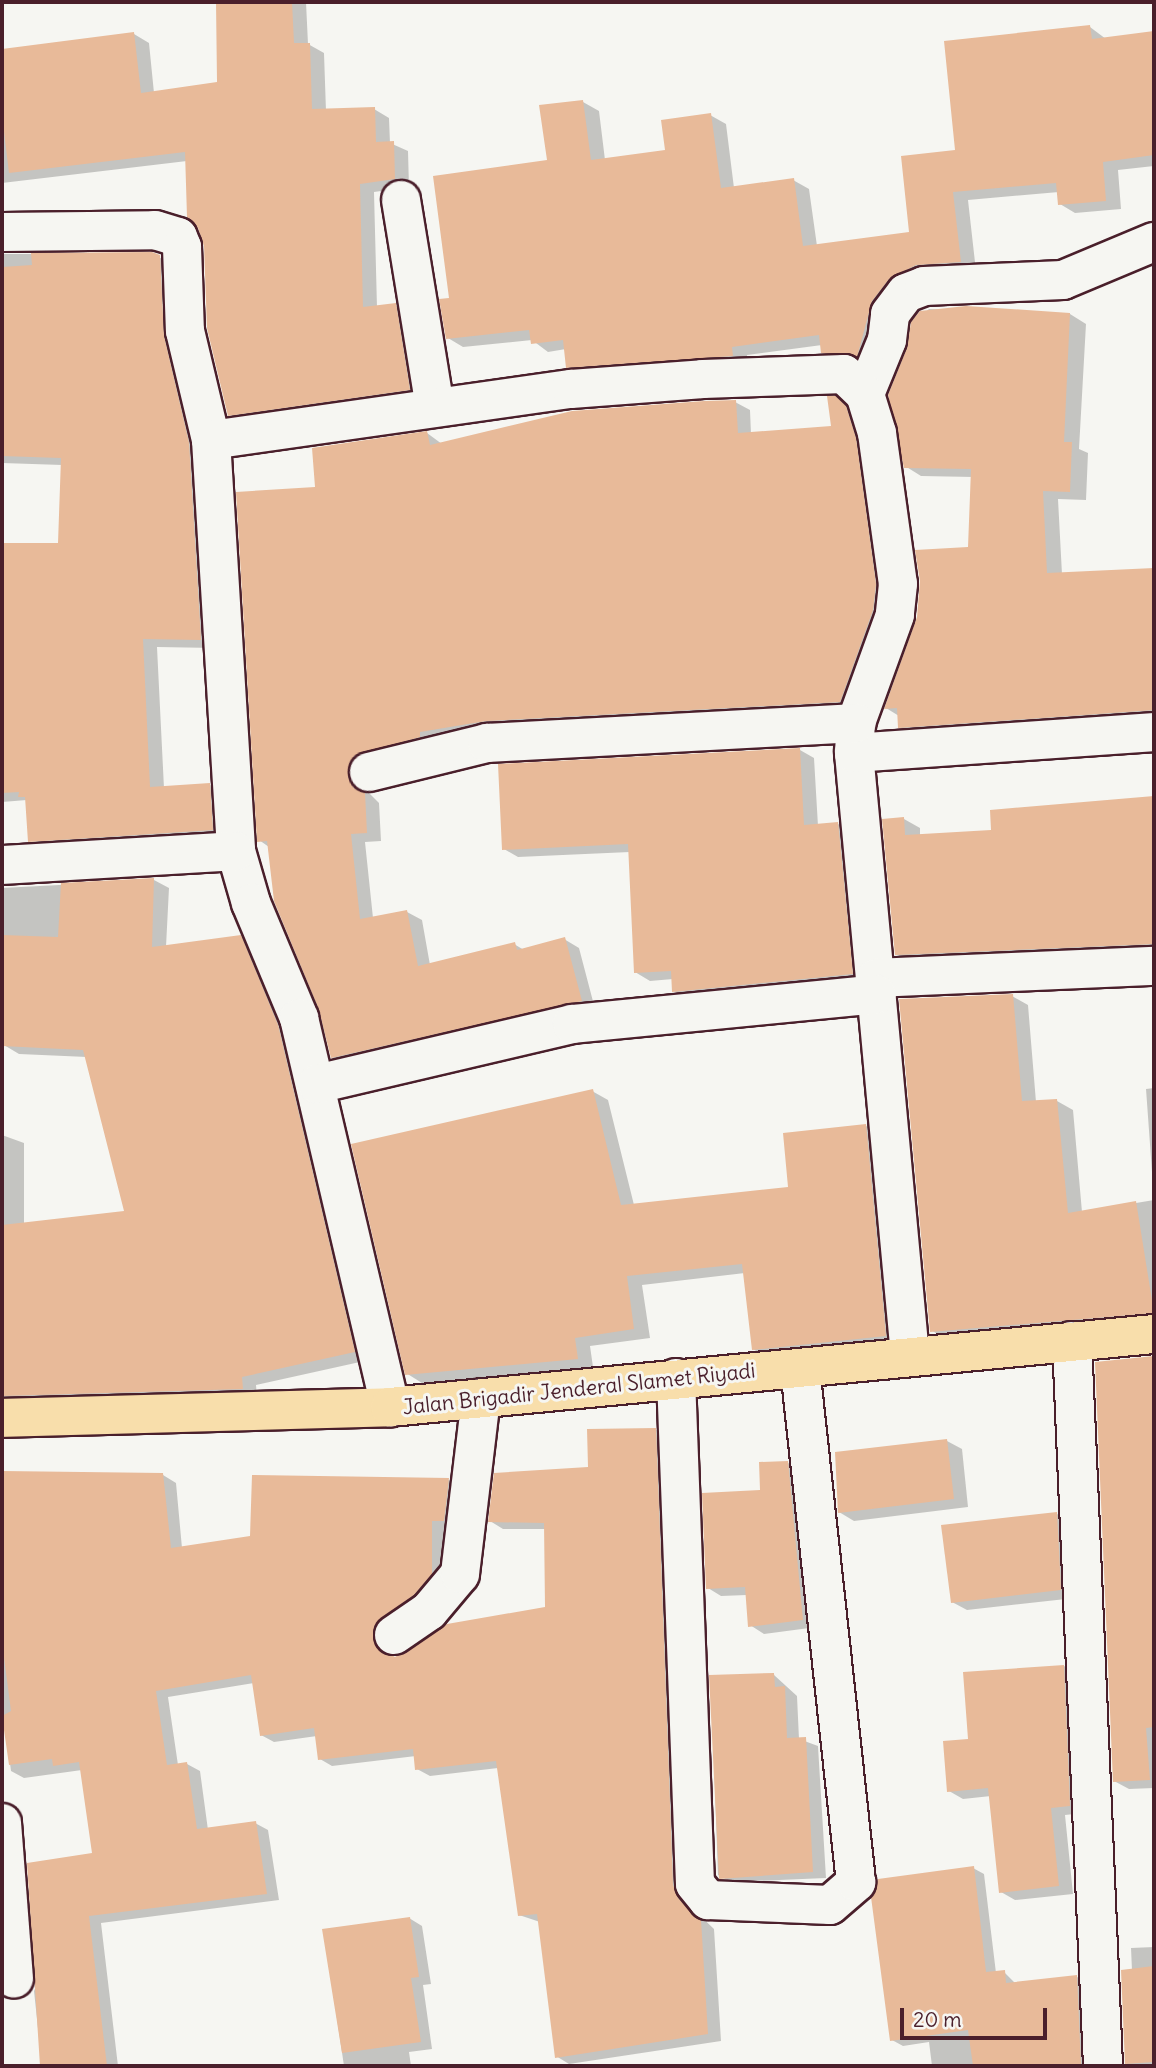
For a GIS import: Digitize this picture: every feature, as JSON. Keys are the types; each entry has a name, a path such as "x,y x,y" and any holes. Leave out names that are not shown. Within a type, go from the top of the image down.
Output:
{"main road":[{"name":"Jalan Brigadir Jenderal Slamet Riyadi","path":"2,1418 390,1407 1154,1334"}],"street":[{"path":"401,200 435,407"},
{"path":"2,232 155,230 178,237 185,331 211,440 236,851 251,903 299,1018 317,1084 390,1407"},
{"path":"865,394 887,340 890,314 906,293 924,286 1063,280 1082,276 1132,248 1154,242"},
{"path":"211,440 571,389 844,374 865,394 877,433 898,584 895,615 855,738 910,1356"},
{"path":"369,772 487,743 1154,732"},
{"path":"2,865 236,851"},
{"path":"317,1084 572,1024 876,986 1154,966"},
{"path":"1072,1341 1103,2066"},
{"path":"676,1378 695,1884 708,1900 831,1905 856,1882 800,1367"},
{"path":"394,1635 429,1611 460,1574 481,1398"},
{"path":"2,1823 14,1979"}],"building":[{"path":"216,2 292,2 294,43 310,43 312,109 375,107 376,142 394,141 395,179 360,184 363,307 396,303 410,390 228,416 207,328 204,246 198,228 187,217 185,152 9,173 2,115 2,49 134,32 141,93 217,82"},
{"path":"1090,25 1092,39 1154,31 1154,155 1103,162 1106,201 1058,205 1056,183 953,192 961,262 916,265 889,279 872,301 857,357 821,353 819,335 732,347 733,356 566,368 563,340 531,344 529,330 446,339 439,299 449,298 433,176 547,160 539,105 583,100 591,160 665,150 661,120 711,113 721,188 794,178 803,246 909,232 901,156 955,150 944,41"},
{"path":"152,252 160,255 164,336 189,443 201,640 143,639 150,787 210,783 213,830 28,842 25,797 18,797 19,792 2,793 2,543 58,543 61,458 2,456 2,267 32,265 31,253"},
{"path":"966,306 1070,313 1064,442 1072,442 1070,492 1043,491 1047,573 1154,568 1154,710 898,728 897,708 884,709 917,617 920,581 915,550 968,547 971,469 904,468 888,395 907,348 911,322 920,311"},
{"path":"827,396 836,396 846,406 856,438 876,584 873,610 840,702 486,721 420,732 420,737 354,756 348,777 354,788 365,793 367,833 351,834 360,919 407,910 418,966 515,942 517,950 565,937 582,1001 331,1058 319,1010 274,901 267,841 257,842 236,492 315,487 312,448 427,431 430,445 572,411 704,401 736,400 738,433 831,426"},
{"path":"800,748 804,825 838,822 853,974 672,992 671,971 634,973 628,844 502,850 498,764"},
{"path":"1154,796 1154,944 895,955 882,819 904,817 905,835 991,830 990,810"},
{"path":"154,878 152,947 241,935 278,1025 355,1352 242,1377 243,1389 2,1396 2,1225 124,1211 83,1050 2,1046 2,935 58,937 61,883"},
{"path":"1013,994 1022,1101 1057,1099 1068,1213 1136,1201 1154,1313 930,1332 899,999"},
{"path":"593,1089 621,1205 788,1187 783,1133 866,1124 886,1336 752,1350 742,1264 627,1276 634,1329 575,1338 578,1359 405,1375 351,1144"},
{"path":"1154,1356 1154,1727 1146,1728 1150,1780 1113,1782 1095,1362"},
{"path":"656,1428 673,1885 678,1898 701,1920 708,2034 555,2058 537,1914 518,1916 496,1761 415,1770 413,1749 318,1760 314,1728 260,1736 251,1675 156,1691 167,1765 187,1762 197,1829 256,1821 267,1894 89,1916 107,2066 40,2066 27,1863 92,1853 79,1762 53,1766 52,1759 9,1765 2,1716 11,1711 2,1642 2,1471 163,1473 171,1548 250,1536 252,1475 449,1478 444,1521 432,1521 432,1574 414,1595 374,1626 376,1647 395,1657 447,1624 545,1607 544,1523 488,1522 494,1473 588,1467 587,1429"},
{"path":"947,1439 954,1499 838,1513 835,1452"},
{"path":"788,1461 803,1620 748,1627 745,1587 706,1589 702,1493 760,1490 759,1462"},
{"path":"1057,1512 1061,1590 951,1603 941,1525"},
{"path":"1064,1665 1070,1806 1051,1808 1059,1886 999,1893 988,1788 947,1792 943,1741 968,1739 963,1672"},
{"path":"774,1673 775,1687 785,1686 787,1738 806,1737 813,1872 719,1879 709,1675"},
{"path":"974,1866 986,1972 1005,1970 1006,1983 1077,1975 1081,2066 973,2066 968,2030 890,2041 871,1897 878,1879"},
{"path":"410,1917 419,1977 411,1978 421,2042 342,2053 322,1929"},
{"path":"1154,1966 1154,2062 1125,2064 1121,1970"}]}
